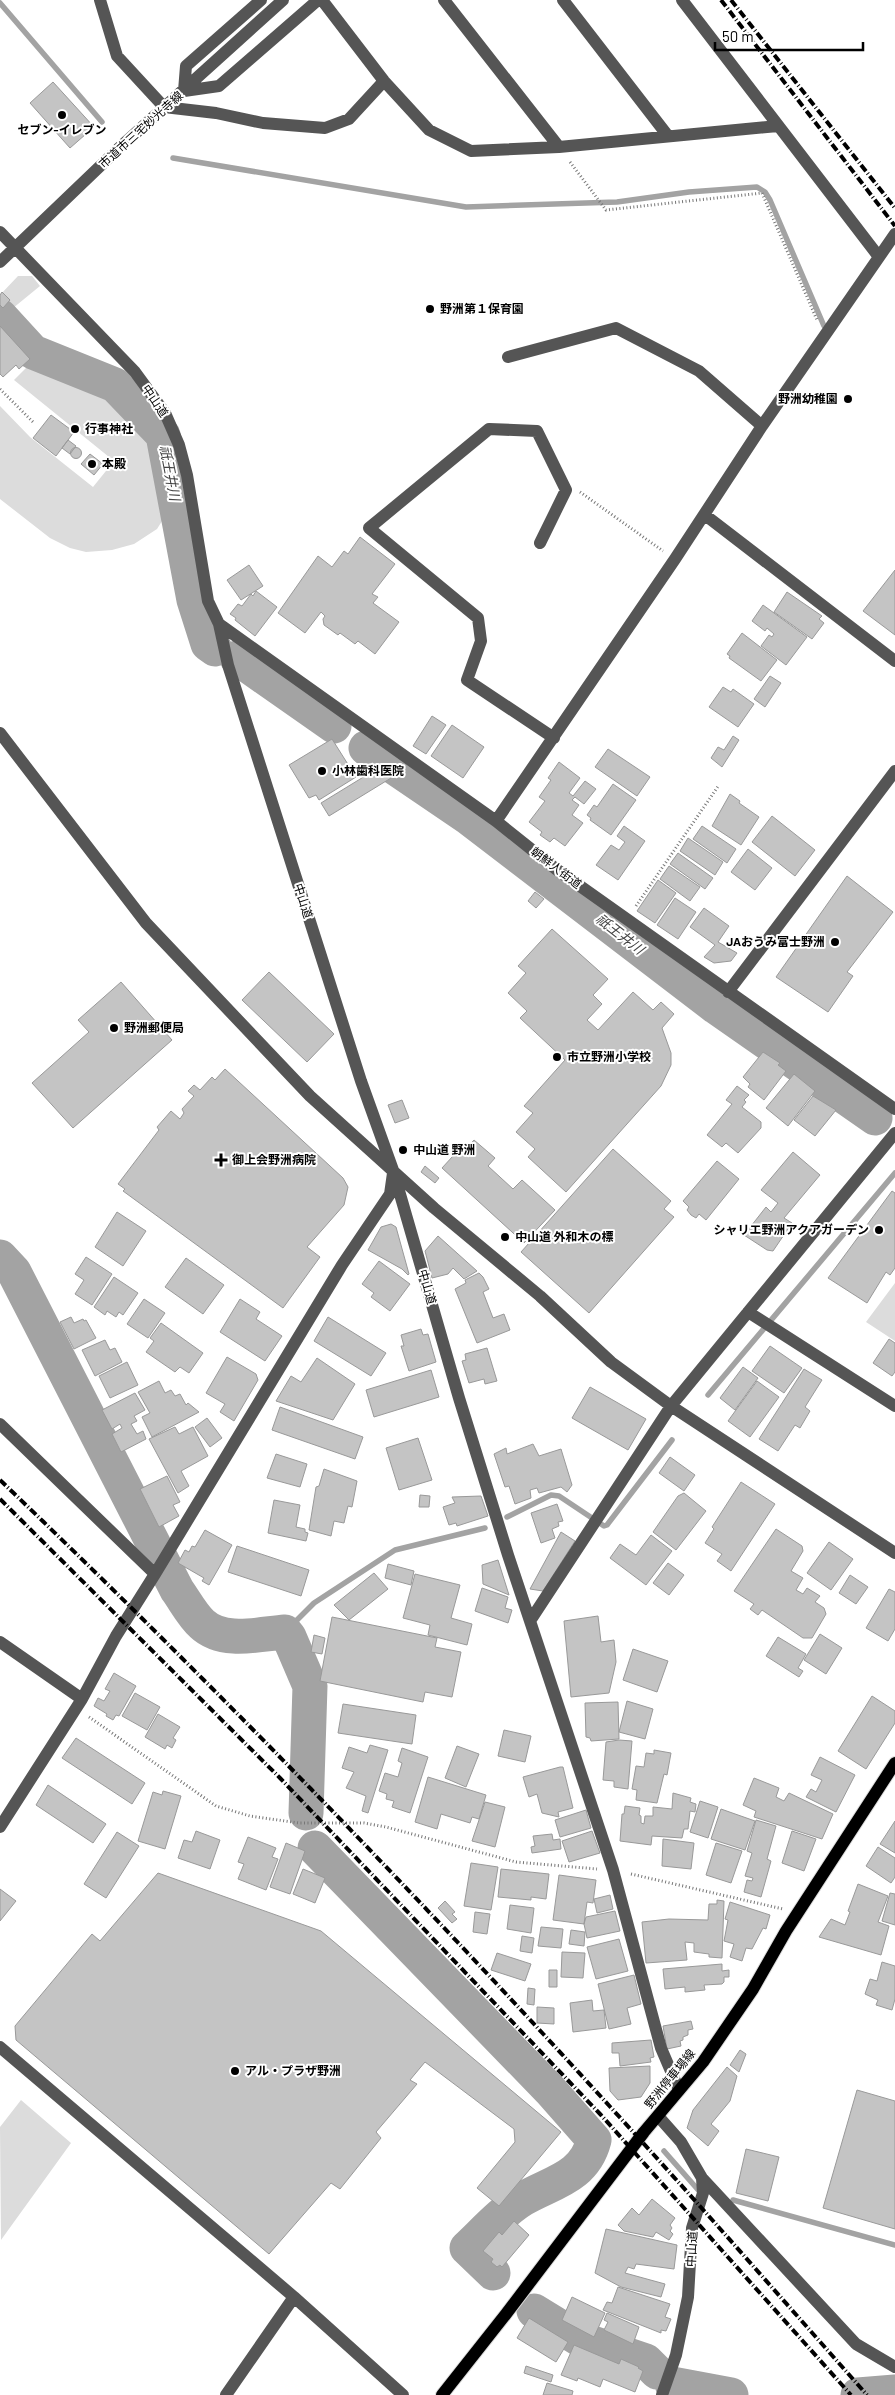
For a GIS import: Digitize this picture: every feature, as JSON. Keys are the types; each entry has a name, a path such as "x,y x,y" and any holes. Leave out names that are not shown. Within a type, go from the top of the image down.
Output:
{"main road":[{"name":"野洲停車場線","path":"442,2395 635,2144 703,2062 753,1990 798,1912 895,1763"}],"street":[{"path":"100,0 117,56 164,108 216,113 263,123 325,128 349,119 384,81"},
{"path":"261,0 186,66 184,91 219,86 318,0"},
{"name":"市道市三宅妙光寺線","path":"0,262 164,108 284,0"},
{"path":"322,0 384,81 429,130 472,150 559,147 778,126"},
{"path":"444,0 559,147"},
{"path":"563,0 668,136"},
{"path":"682,0 879,258"},
{"name":"中山道","path":"0,232 135,372 165,414 179,445 208,600 219,624 223,650 361,1081 393,1170 459,1398 530,1621 613,1870 661,2048 679,2090"},
{"path":"496,822 676,560 762,426 895,234"},
{"path":"508,357 616,328 698,371 762,426"},
{"path":"540,543 566,490 536,430 489,429 369,528 478,618 481,641 467,680 554,738"},
{"path":"705,515 895,661"},
{"name":"朝鮮人街道","path":"219,624 247,646 496,822 556,869 895,1109"},
{"path":"0,733 146,923 310,1096 434,1208 540,1296 611,1362 670,1406 895,1554"},
{"path":"728,992 895,771"},
{"path":"530,1621 670,1406 895,1134"},
{"path":"0,1827 79,1704 116,1636 342,1265 390,1194 393,1170"},
{"path":"748,1312 895,1406"},
{"path":"0,1424 155,1574"},
{"path":"0,1642 79,1704"},
{"path":"0,2047 294,2297 403,2395"},
{"path":"658,2116 681,2142 702,2178 856,2344 895,2367"},
{"name":"中山道","path":"662,2395 676,2355 688,2298 692,2228 695,2214 702,2200 702,2178"},
{"path":"226,2395 294,2297"}],"path":[{"path":"559,147 606,210 762,193 824,337"},
{"path":"0,389 34,422"},
{"path":"560,478 676,560"},
{"path":"627,919 719,786"},
{"path":"79,1704 216,1806 250,1816 299,1823 364,1823 386,1827 516,1862 613,1870 798,1912"}],"shaded area":[{"path":"18,276 32,276 40,286 7,313 0,306 0,295"},
{"name":"行事神社","path":"36,358 75,370 116,389 142,418 158,441 174,502 157,529 134,544 112,550 86,552 70,548 50,538 0,499 0,406 30,437 93,487 114,461 14,380"},
{"path":"895,1283 895,1341 866,1322"},
{"path":"21,2100 71,2143 1,2240 0,2127"}],"building":[{"name":"セブン-イレブン","path":"53,82 94,127 70,148 30,103"},
{"path":"2,292 10,300 3,308 0,305 0,295"},
{"path":"0,326 30,359 19,369 16,365 3,377 0,374"},
{"path":"51,415 74,432 56,456 33,438"},
{"path":"68,440 76,446 70,454 62,448"},
{"path":"74,448 78,448 81,453 80,457 74,458 71,455 71,451"},
{"name":"本殿","path":"90,454 103,464 94,475 81,464"},
{"path":"360,537 395,564 372,594 378,597 373,603 399,622 375,654 358,641 355,644 340,633 338,635 324,625 323,619 325,616 321,612 305,633 278,613 318,556 332,567 344,551 348,554"},
{"path":"249,565 263,586 241,600 227,580"},
{"path":"895,570 895,635 863,611"},
{"path":"256,591 277,607 255,636 230,614 238,604 242,606 251,594 253,596"},
{"path":"787,592 822,616 819,619 824,623 812,639 774,612"},
{"path":"763,605 807,637 786,665 761,646 769,635 772,637 774,634 767,628 765,631 752,621"},
{"path":"742,633 777,660 761,681 729,658 730,656 727,654"},
{"path":"770,676 781,683 765,707 754,699"},
{"path":"723,687 731,692 733,689 754,704 738,727 709,707"},
{"path":"432,716 446,725 426,754 413,746"},
{"path":"452,725 484,747 463,778 431,756"},
{"path":"733,736 739,740 722,767 711,758 718,747 724,750"},
{"name":"小林歯科医院","path":"332,739 356,777 319,800 316,795 309,798 289,765"},
{"path":"608,749 650,777 637,796 595,767"},
{"path":"559,762 580,778 569,793 573,796 585,781 596,789 584,804 575,797 572,800 579,805 572,815 583,823 565,846 554,838 550,842 540,835 542,832 529,822 545,801 539,797 551,780 548,778"},
{"path":"383,765 391,778 329,816 321,803"},
{"path":"613,784 636,800 611,835 590,820 591,818 587,815 594,805 597,807"},
{"path":"730,794 759,817 741,845 712,826"},
{"path":"772,816 815,850 795,876 752,842"},
{"path":"624,826 645,841 618,880 596,865 611,845 619,850 625,842 617,836"},
{"path":"702,826 736,849 727,863 693,839"},
{"path":"688,838 723,862 715,875 680,851"},
{"path":"748,849 772,868 755,890 731,872"},
{"path":"678,853 713,878 705,889 670,864"},
{"path":"669,866 700,887 690,901 660,879"},
{"name":"JAおうみ富士野洲","path":"847,876 893,912 847,972 853,976 828,1012 776,977"},
{"path":"658,880 676,893 655,923 637,911"},
{"path":"535,892 544,899 536,908 528,901"},
{"path":"675,898 696,912 678,939 657,925"},
{"path":"704,908 729,926 718,942 737,953 731,961 714,963 704,957 715,945 690,927"},
{"path":"552,929 608,979 593,995 602,1004 587,1020 598,1030 633,992 653,1010 661,1002 674,1014 662,1028 671,1053 671,1065 661,1086 566,1192 528,1157 535,1149 516,1132 533,1113 524,1106 565,1060 520,1018 527,1011 508,993 526,973 518,966"},
{"path":"269,972 334,1034 307,1062 242,1000"},
{"path":"121,982 172,1040 73,1128 32,1083 89,1032 78,1020"},
{"path":"763,1052 780,1063 778,1065 786,1071 764,1100 748,1087 750,1084 743,1077"},
{"path":"225,1069 343,1178 348,1187 344,1205 307,1247 320,1257 283,1308 123,1191 125,1189 118,1184 159,1130 157,1127 171,1111 180,1119 184,1113 182,1109 194,1096 188,1091 194,1085 200,1090 212,1077 215,1080"},
{"path":"794,1074 815,1091 788,1126 766,1108"},
{"path":"737,1086 749,1095 744,1100 746,1102 742,1107 761,1122 761,1128 738,1153 726,1143 722,1147 707,1135 732,1104 726,1100"},
{"path":"813,1096 836,1110 815,1136 794,1120"},
{"path":"402,1100 409,1118 395,1123 388,1105"},
{"path":"474,1140 495,1158 488,1166 513,1189 522,1180 555,1210 524,1243 442,1168 464,1144 467,1148"},
{"path":"613,1149 671,1201 664,1209 674,1217 589,1313 521,1252"},
{"path":"793,1152 820,1175 784,1218 792,1223 773,1251 767,1250 744,1235 766,1207 771,1212 778,1203 761,1190"},
{"path":"717,1161 739,1179 706,1220 699,1214 696,1218 687,1210 689,1207 683,1201"},
{"path":"425,1166 439,1178 435,1183 421,1172"},
{"name":"シャリエ野洲アクアガーデン","path":"892,1191 895,1193 895,1268 890,1275 886,1272 867,1303 828,1278"},
{"path":"117,1212 146,1231 123,1266 95,1247"},
{"path":"391,1224 396,1227 408,1275 402,1269 368,1250 381,1227"},
{"path":"438,1236 477,1271 464,1279 453,1268 448,1274 432,1278 425,1251"},
{"path":"86,1257 112,1274 92,1305 75,1294 84,1280 75,1274"},
{"path":"186,1258 224,1285 203,1314 165,1287"},
{"path":"379,1261 410,1284 390,1311 371,1297 374,1293 362,1284"},
{"path":"479,1273 489,1289 483,1292 493,1318 504,1314 510,1330 477,1343 455,1289 466,1283 465,1280"},
{"path":"114,1277 138,1293 123,1315 119,1312 116,1317 107,1311 105,1315 94,1307"},
{"path":"144,1299 165,1313 148,1338 127,1324"},
{"path":"240,1299 260,1312 256,1319 282,1336 265,1361 220,1332"},
{"path":"71,1317 74,1323 83,1319 84,1321 86,1320 96,1338 74,1349 60,1322"},
{"path":"328,1317 386,1353 371,1376 314,1341"},
{"path":"161,1323 203,1353 189,1373 180,1367 175,1372 146,1352 154,1341 150,1338"},
{"path":"421,1329 423,1335 428,1334 436,1362 409,1371 401,1346 404,1346 401,1335"},
{"path":"889,1339 895,1343 895,1372 892,1376 873,1363"},
{"path":"105,1340 110,1350 115,1348 122,1362 95,1376 82,1350"},
{"path":"770,1346 802,1368 784,1393 752,1371"},
{"path":"487,1348 497,1381 485,1384 484,1379 469,1383 462,1361 466,1360 465,1354"},
{"path":"227,1357 256,1374 258,1380 234,1421 220,1412 225,1404 206,1393"},
{"path":"317,1358 355,1384 333,1420 276,1401 291,1376 301,1382"},
{"path":"127,1362 138,1385 110,1398 99,1376"},
{"path":"743,1367 758,1378 735,1410 720,1398"},
{"path":"804,1369 822,1380 805,1407 810,1411 800,1428 795,1425 778,1451 759,1439"},
{"path":"431,1370 439,1397 374,1417 366,1390"},
{"path":"159,1381 165,1393 171,1390 175,1396 180,1394 186,1405 188,1403 199,1412 152,1437 142,1417 150,1413 138,1392"},
{"path":"757,1381 779,1397 750,1437 728,1421"},
{"path":"590,1387 646,1419 628,1450 572,1418"},
{"path":"135,1393 145,1410 134,1416 137,1421 131,1424 137,1434 143,1431 146,1439 121,1452 112,1434 122,1428 120,1424 112,1429 102,1410"},
{"path":"280,1407 363,1437 355,1459 272,1430"},
{"path":"207,1418 222,1438 210,1447 195,1427"},
{"path":"175,1427 179,1434 193,1427 208,1456 181,1471 189,1486 178,1493 149,1439"},
{"path":"418,1438 432,1480 399,1490 386,1448"},
{"path":"533,1444 539,1456 561,1449 572,1485 567,1492 561,1487 539,1493 537,1488 530,1490 531,1498 515,1504 509,1486 505,1487 494,1454 506,1448 507,1454"},
{"path":"276,1454 307,1464 300,1487 267,1478"},
{"path":"670,1457 695,1475 684,1491 659,1473"},
{"path":"324,1469 357,1481 352,1507 348,1506 344,1523 334,1521 331,1536 309,1530 316,1487 319,1486"},
{"path":"167,1476 180,1502 173,1505 179,1516 159,1527 140,1489"},
{"path":"741,1482 775,1504 731,1571 717,1561 722,1554 705,1543 714,1529 712,1527"},
{"path":"684,1493 706,1511 676,1550 653,1532 678,1496"},
{"path":"420,1495 430,1496 429,1507 419,1507"},
{"path":"481,1496 488,1516 457,1526 456,1523 449,1525 443,1507 455,1503 452,1497"},
{"path":"274,1500 300,1505 296,1527 305,1529 305,1532 308,1533 306,1541 268,1533"},
{"path":"557,1504 563,1521 558,1522 559,1526 552,1529 555,1538 541,1543 531,1513"},
{"path":"776,1529 802,1546 803,1551 791,1571 803,1578 796,1590 803,1594 807,1588 820,1596 815,1602 824,1608 826,1614 812,1638 803,1638 762,1610 758,1615 750,1609 754,1604 734,1591"},
{"path":"205,1530 232,1545 209,1585 202,1581 204,1578 178,1563 185,1550 189,1552 192,1546 195,1547"},
{"path":"561,1532 575,1541 543,1591 530,1589"},
{"path":"651,1535 672,1551 646,1585 610,1558 620,1544 636,1555"},
{"path":"829,1542 853,1559 831,1590 807,1573"},
{"path":"237,1546 309,1570 301,1596 228,1572"},
{"path":"498,1560 509,1595 483,1584 482,1565"},
{"path":"668,1563 684,1575 669,1595 653,1583"},
{"path":"388,1564 414,1571 411,1585 385,1578"},
{"path":"374,1573 388,1589 349,1620 334,1605"},
{"path":"415,1574 460,1585 451,1618 472,1624 467,1645 428,1635 430,1625 403,1618"},
{"path":"850,1575 868,1587 856,1604 839,1593"},
{"path":"482,1588 508,1597 505,1608 512,1610 508,1623 475,1611"},
{"path":"889,1589 895,1592 895,1629 888,1641 866,1628"},
{"path":"598,1616 601,1642 614,1640 616,1662 609,1693 571,1697 564,1621"},
{"path":"332,1617 437,1638 435,1647 461,1652 452,1697 425,1692 423,1702 320,1681"},
{"path":"820,1634 842,1648 826,1674 804,1660"},
{"path":"314,1635 325,1638 322,1654 311,1652"},
{"path":"778,1637 806,1654 798,1668 803,1671 799,1677 766,1656"},
{"path":"633,1649 668,1661 657,1692 623,1680"},
{"path":"114,1673 136,1686 119,1716 116,1715 113,1720 94,1706 98,1698 104,1701 110,1691 105,1689"},
{"path":"135,1693 160,1707 147,1730 122,1716"},
{"path":"872,1696 895,1711 895,1723 866,1769 838,1751"},
{"path":"627,1701 653,1709 645,1739 619,1732"},
{"path":"618,1702 619,1739 591,1741 590,1738 586,1737 585,1703"},
{"path":"343,1704 416,1715 412,1744 338,1733"},
{"path":"158,1714 180,1727 173,1738 176,1740 172,1748 167,1745 165,1749 145,1737"},
{"path":"504,1730 531,1736 525,1762 498,1756"},
{"path":"76,1738 145,1783 132,1804 62,1758"},
{"path":"632,1741 628,1789 614,1787 614,1781 603,1780 606,1742"},
{"path":"370,1745 388,1750 368,1813 362,1811 366,1796 346,1788 354,1772 342,1768 349,1747 367,1753"},
{"path":"457,1746 479,1754 466,1787 445,1778"},
{"path":"402,1748 428,1757 410,1813 392,1807 394,1801 386,1799 387,1794 379,1791 385,1773 398,1777 402,1763 398,1761"},
{"path":"654,1750 671,1753 667,1775 664,1774 657,1803 636,1800 637,1790 632,1789 636,1766 644,1767 646,1753 654,1754"},
{"path":"820,1757 855,1775 836,1812 806,1797 811,1789 816,1792 822,1780 811,1775"},
{"path":"563,1767 573,1808 558,1812 559,1817 542,1813 537,1794 529,1797 523,1777"},
{"path":"428,1777 486,1795 479,1819 472,1817 470,1823 441,1814 437,1829 415,1822"},
{"path":"754,1778 779,1788 776,1797 784,1801 789,1793 833,1814 822,1839 754,1817 756,1811 743,1805"},
{"path":"48,1785 106,1824 93,1843 36,1805"},
{"path":"163,1791 181,1796 165,1849 138,1841 153,1792 162,1795"},
{"path":"673,1793 691,1798 690,1802 696,1804 695,1812 690,1811 688,1829 684,1829 682,1838 652,1836 651,1845 620,1841 622,1814 624,1814 625,1806 640,1808 641,1823 644,1824 645,1816 653,1816 653,1807 672,1809"},
{"path":"700,1801 718,1807 708,1838 690,1832"},
{"path":"485,1802 505,1807 495,1847 472,1841"},
{"path":"721,1809 755,1821 745,1850 711,1839"},
{"path":"586,1810 591,1828 560,1837 555,1820"},
{"path":"756,1820 776,1826 767,1859 771,1861 761,1897 744,1892 747,1880 752,1881 753,1878 745,1876 752,1853 747,1851"},
{"path":"895,1821 895,1853 880,1844"},
{"path":"196,1831 220,1840 210,1869 178,1858 184,1840 192,1842"},
{"path":"592,1831 600,1853 569,1862 562,1841"},
{"path":"792,1831 816,1839 804,1871 782,1863"},
{"path":"117,1832 139,1846 106,1898 84,1884"},
{"path":"552,1834 553,1840 560,1839 561,1849 532,1853 531,1847 535,1846 533,1836"},
{"path":"248,1837 276,1848 272,1857 278,1859 266,1890 238,1879 244,1864 238,1862"},
{"path":"663,1839 694,1843 691,1869 662,1866"},
{"path":"286,1843 305,1851 290,1894 270,1887"},
{"path":"716,1843 742,1851 731,1883 706,1875"},
{"path":"878,1847 895,1858 895,1877 891,1883 866,1866"},
{"path":"471,1863 498,1867 491,1910 464,1906"},
{"path":"303,1869 325,1878 315,1903 293,1894"},
{"path":"501,1869 549,1874 546,1899 531,1897 531,1900 498,1897"},
{"name":"アル・プラザ野洲","path":"158,1873 321,1931 561,2132 499,2206 477,2188 515,2142 514,2129 425,2062 410,2080 417,2084 376,2132 381,2138 340,2189 331,2183 269,2254 16,2040 15,2026 92,1934 100,1941"},
{"path":"559,1875 596,1880 593,1903 587,1902 584,1924 553,1920"},
{"path":"858,1884 888,1896 878,1922 889,1926 881,1955 819,1937 831,1919 845,1925"},
{"path":"0,1889 16,1901 0,1921"},
{"path":"890,1893 895,1894 895,1925 882,1921"},
{"path":"610,1895 613,1909 597,1913 594,1899"},
{"path":"717,1900 724,1901 722,1958 709,1957 709,1954 694,1952 694,1943 685,1942 687,1960 646,1963 642,1922 669,1919 708,1920 709,1904 717,1904"},
{"path":"445,1901 455,1912 452,1914 457,1919 452,1923 438,1908"},
{"path":"730,1902 770,1915 766,1929 763,1928 752,1949 746,1948 742,1961 730,1957 734,1944 724,1941 728,1920 725,1919"},
{"path":"510,1905 534,1908 531,1933 507,1929"},
{"path":"615,1911 620,1931 587,1938 584,1924 586,1917"},
{"path":"475,1912 490,1914 487,1934 473,1932"},
{"path":"541,1927 563,1929 561,1948 538,1946"},
{"path":"571,1930 585,1932 584,1946 569,1944"},
{"path":"522,1936 534,1938 532,1953 520,1951"},
{"path":"619,1939 628,1971 596,1979 587,1947"},
{"path":"562,1952 585,1953 583,1978 561,1977"},
{"path":"497,1953 531,1964 525,1981 491,1970"},
{"path":"882,1962 895,1966 895,1999 892,2010 876,2005 878,2000 865,1994 870,1979 877,1981"},
{"path":"722,1964 722,1971 729,1970 729,1977 724,1977 722,1984 704,1985 705,1990 685,1992 685,1987 665,1989 663,1969"},
{"path":"549,1970 557,1970 557,1987 549,1987"},
{"path":"634,1975 641,2004 627,2008 631,2024 609,2029 598,1984"},
{"path":"528,1988 535,1989 534,2005 527,2004"},
{"path":"592,2000 593,2011 604,2010 606,2028 573,2032 570,2003"},
{"path":"537,2007 554,2008 554,2024 537,2023"},
{"path":"691,2021 693,2029 688,2030 688,2035 680,2041 681,2046 667,2049 663,2026"},
{"path":"651,2040 654,2057 650,2058 651,2062 620,2066 619,2053 612,2053 612,2043"},
{"path":"740,2050 746,2054 739,2072 730,2065"},
{"path":"650,2066 650,2083 641,2097 618,2100 610,2091 609,2068"},
{"path":"727,2067 737,2076 730,2101 711,2124 719,2131 708,2146 687,2128 693,2110"},
{"path":"857,2090 895,2101 895,2229 823,2208"},
{"path":"746,2149 779,2157 768,2201 736,2193"},
{"path":"652,2199 675,2218 670,2225 672,2228 670,2231 673,2234 669,2240 656,2232 653,2237 624,2231 618,2225 632,2208 639,2215"},
{"path":"514,2221 529,2235 502,2267 500,2265 497,2267 491,2262 493,2259 483,2251 499,2232 502,2235"},
{"path":"606,2229 677,2245 674,2269 636,2264 634,2269 628,2267 625,2273 665,2284 661,2297 621,2287 595,2273"},
{"path":"618,2287 670,2304 665,2317 671,2319 666,2331 661,2330 661,2333 603,2310 607,2302 612,2303"},
{"path":"572,2297 605,2313 594,2337 562,2320"},
{"path":"607,2313 639,2327 633,2344 604,2330 608,2322 604,2320"},
{"path":"529,2318 568,2342 556,2362 517,2338"},
{"path":"574,2345 619,2364 621,2359 639,2367 643,2371 635,2392 603,2379 600,2387 578,2378 577,2381 561,2375"},
{"path":"526,2366 553,2375 551,2382 524,2373"},
{"path":"547,2383 573,2391 572,2395 543,2395"}],"waterway":[{"path":"0,3 102,122"},
{"path":"173,158 466,207 617,202 689,192 757,187 765,192 770,200 824,326"},
{"name":"祇王井川","path":"0,316 33,352 115,385 163,435 194,600 208,644 215,649"},
{"name":"祇王井川","path":"237,658 334,726"},
{"name":"祇王井川","path":"366,748 469,818 716,1007 875,1118"},
{"path":"708,1395 895,1173"},
{"path":"0,1257 14,1272 177,1590 195,1616 202,1624 220,1634 253,1636 285,1632 289,1637 310,1686 306,1813"},
{"path":"507,1517 551,1495 559,1496 604,1526 607,1525 672,1440"},
{"path":"285,1632 314,1603 395,1550 485,1528"},
{"path":"315,1848 550,2090 594,2140 583,2163 575,2171 508,2209 467,2248 493,2273"},
{"path":"594,2140 603,2140"},
{"path":"664,2151 700,2192"},
{"path":"733,2200 895,2245"},
{"path":"534,2311 578,2338 646,2361 657,2372"},
{"path":"672,2384 731,2395"},
{"path":"858,2395 895,2392"}],"railway":[{"path":"721,0 895,226"},
{"path":"731,0 895,208"},
{"path":"0,1480 158,1634 312,1790 464,1949 646,2146 867,2395"},
{"path":"0,1499 280,1778 601,2115 851,2395"}],"place":[{"name":"セブン-イレブン","path":"62,115"},
{"name":"野洲第１保育園","path":"430,309"},
{"name":"野洲幼稚園","path":"848,399"},
{"name":"行事神社","path":"75,429"},
{"name":"本殿","path":"92,464"},
{"name":"小林歯科医院","path":"322,771"},
{"name":"JAおうみ富士野洲","path":"835,942"},
{"name":"野洲郵便局","path":"114,1028"},
{"name":"市立野洲小学校","path":"557,1057"},
{"name":"中山道 野洲","path":"403,1150"},
{"name":"御上会野洲病院","path":"221,1160"},
{"name":"シャリエ野洲アクアガーデン","path":"879,1230"},
{"name":"中山道 外和木の標","path":"505,1237"},
{"name":"アル・プラザ野洲","path":"235,2071"}]}
